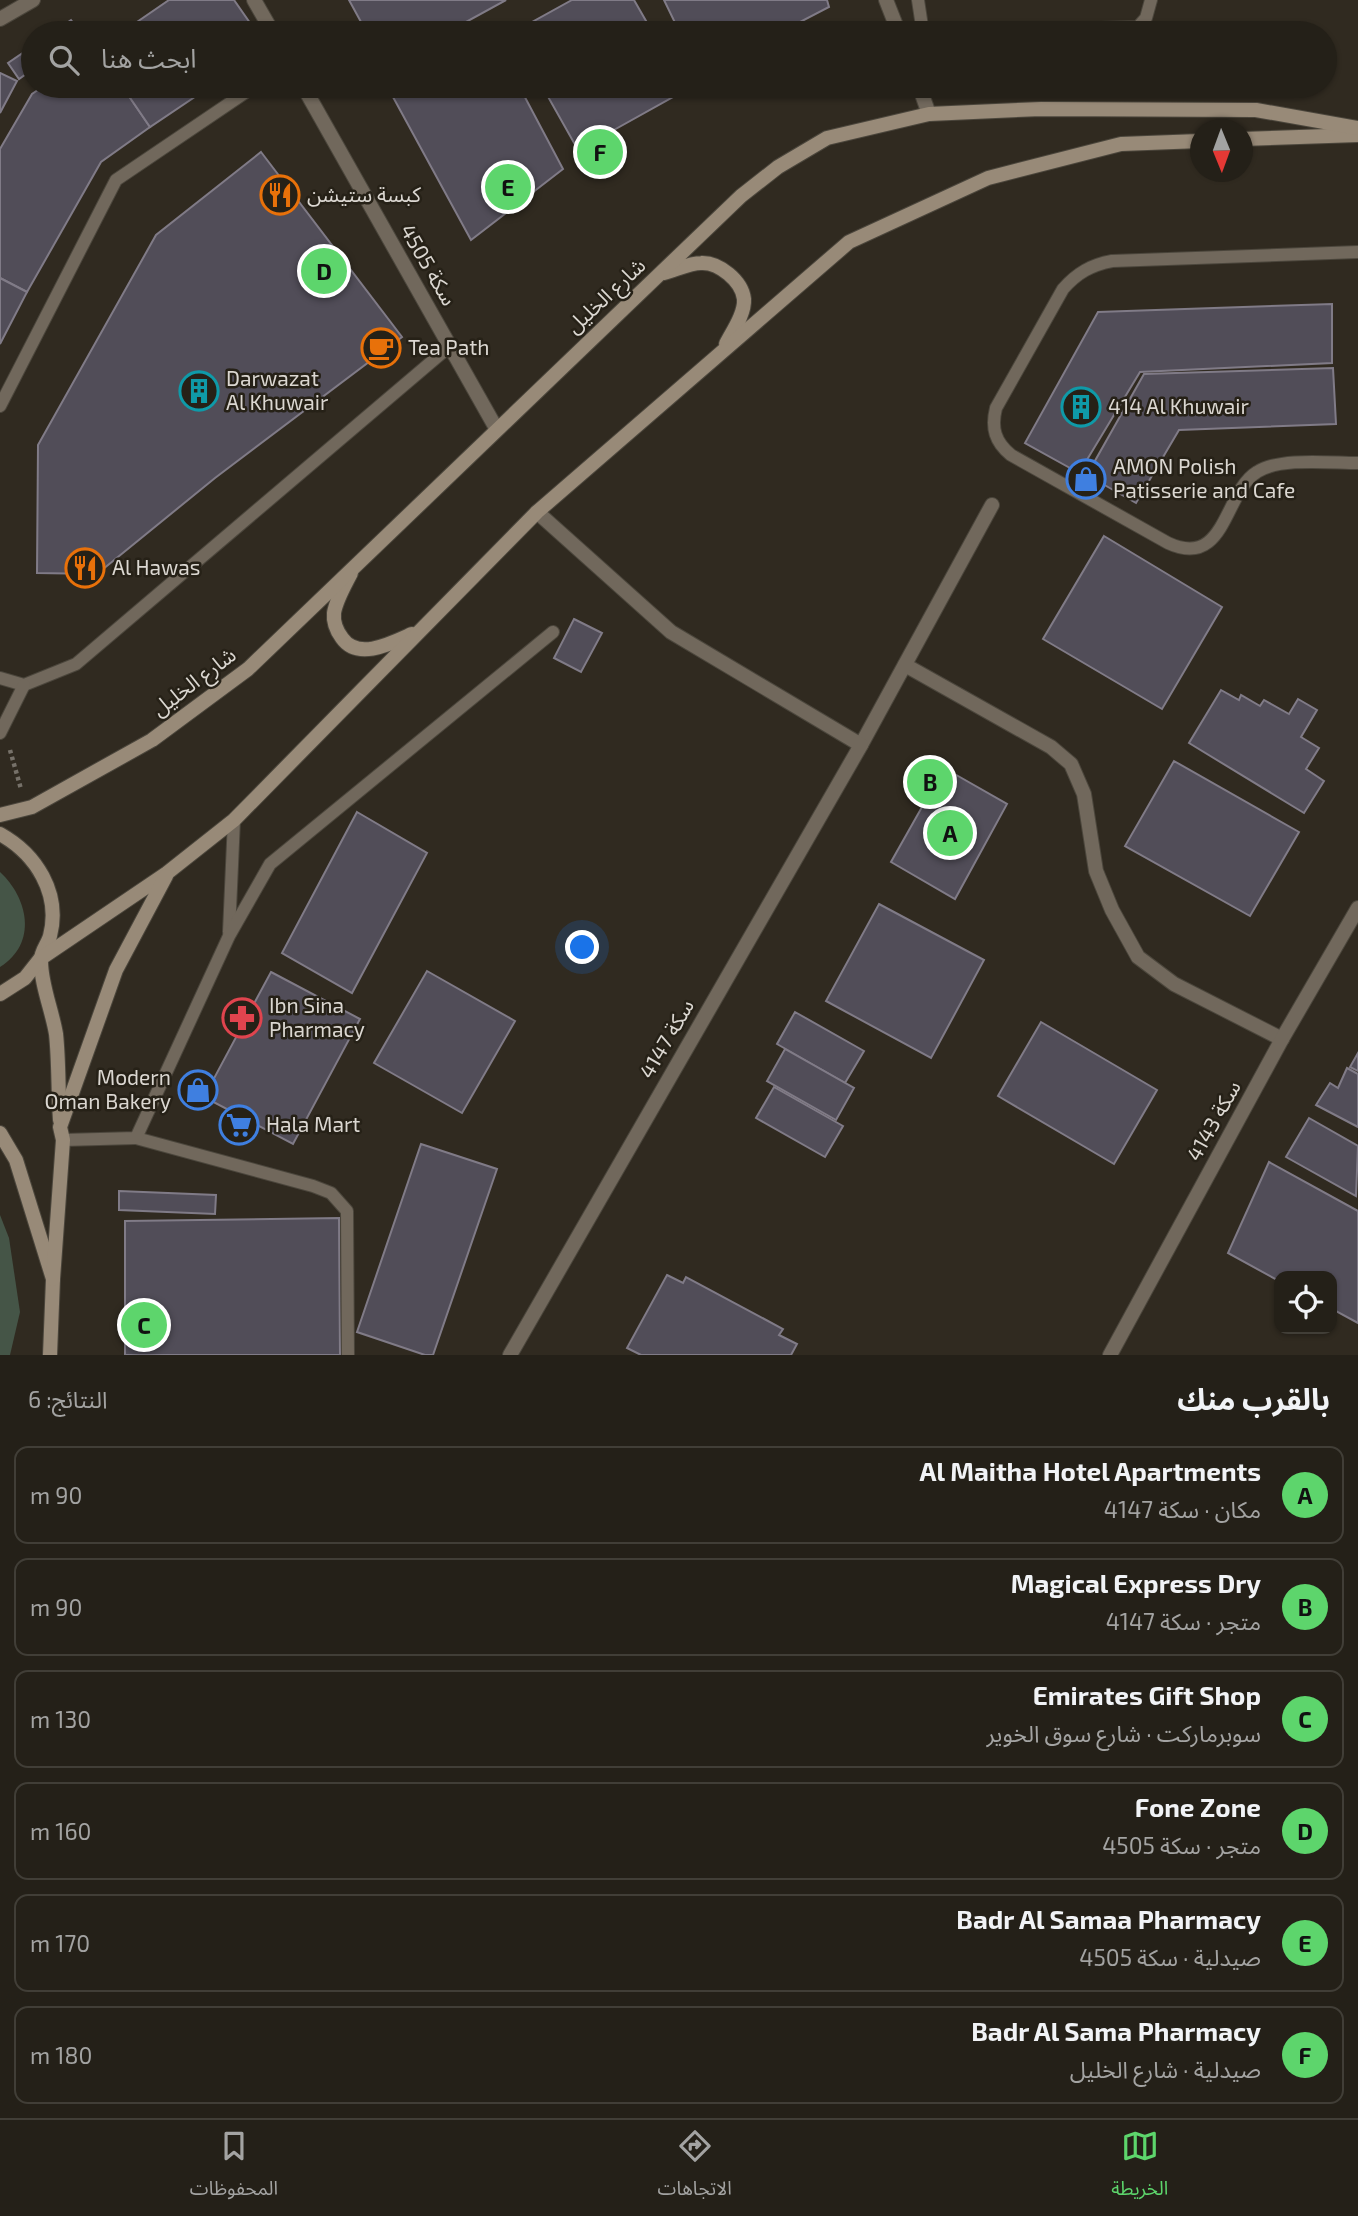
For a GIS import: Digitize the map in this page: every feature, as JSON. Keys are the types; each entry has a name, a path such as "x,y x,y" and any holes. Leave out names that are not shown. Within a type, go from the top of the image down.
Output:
{"street":[{"path":"0,19 33,0"},
{"path":"254,0 266,21"},
{"path":"886,0 894,21"},
{"name":"سكة 4505","path":"310,98 496,428"},
{"path":"923,98 929,114"},
{"name":"شارع الخليل","path":"0,815 32,807 152,740 247,669 741,196 778,167 827,138 929,114 1041,109 1256,110 1358,128"},
{"path":"1253,139 1358,135"},
{"path":"40,959 167,873 234,820 537,512 849,242 988,178 1121,144 1190,141"},
{"path":"660,274 700,263 717,265 735,281 744,299 739,318 722,352"},
{"name":"سكة 4147","path":"510,1355 861,745 992,505"},
{"path":"537,512 671,632 861,745"},
{"path":"355,565 334,611 335,628 347,645 362,649 385,646 421,630"},
{"path":"905,665 1051,747 1071,764 1084,794 1096,871 1112,910 1138,957 1174,984 1282,1039"},
{"path":"0,834 16,843 33,859 47,884 53,912 50,936 40,959 25,978 0,994"},
{"path":"61,1133 116,970 167,873"},
{"name":"سكة 4143","path":"1110,1355 1282,1039 1358,908"},
{"path":"40,959 56,1035 61,1133 50,1355"},
{"path":"0,1133 16,1160 53,1279"}],"lane":[{"path":"918,0 921,21"},
{"path":"1143,21 1150,0"},
{"path":"0,406 116,180 238,98"},
{"path":"1358,252 1112,261 1084,270 1072,278 1063,289 996,408 993,418 997,440 1012,455 1168,543 1185,548 1207,543 1216,536 1244,485 1258,471 1276,464 1358,463"},
{"path":"0,678 24,685 76,664 450,346"},
{"path":"136,1138 229,936 270,864 553,632"},
{"path":"0,733 24,685"},
{"path":"229,936 234,820"},
{"path":"61,1133 136,1138 331,1193 347,1211 348,1355"}],"path":[{"path":"6,746 12,753 26,808"}],"green space":[{"path":"0,872 17,894 25,920 20,946 0,967"},
{"path":"0,1215 9,1238 20,1312 10,1355 0,1355"}],"building":[{"path":"169,0 234,0 249,21 138,21"},
{"path":"349,0 506,0 468,21 360,21"},
{"path":"572,0 634,0 646,21 534,21"},
{"path":"664,0 827,0 829,7 802,21 674,21"},
{"path":"21,54 21,78 19,79 8,63"},
{"path":"0,73 17,81 0,113"},
{"path":"30,98 130,98 150,127 101,162 27,292 0,278 0,149"},
{"path":"130,98 193,98 150,127"},
{"path":"394,98 525,98 563,169 471,240"},
{"path":"549,98 671,98 578,150"},
{"name":"Darwazat Al Khuwair","path":"261,152 402,337 215,478 97,574 37,573 38,445 156,235"},
{"path":"0,278 27,292 0,344"},
{"name":"414 Al Khuwair","path":"1332,304 1332,363 1140,372 1079,473 1025,443 1098,312"},
{"path":"1333,368 1336,424 1179,430 1136,503 1087,475 1144,374"},
{"path":"1104,536 1222,607 1162,709 1043,639"},
{"path":"574,619 602,633 581,672 554,658"},
{"path":"1221,690 1239,700 1241,695 1260,706 1264,700 1289,714 1298,699 1317,710 1301,737 1319,748 1306,769 1324,781 1304,813 1189,743"},
{"path":"1174,761 1299,832 1250,916 1125,846"},
{"path":"944,768 1007,804 955,899 891,862"},
{"path":"357,812 427,853 352,993 282,953"},
{"path":"879,904 984,960 931,1058 826,1001"},
{"path":"427,971 515,1021 462,1113 374,1063"},
{"path":"271,972 360,1019 293,1144 204,1097"},
{"path":"795,1012 864,1051 845,1083 777,1044"},
{"path":"1041,1022 1157,1090 1114,1164 998,1096"},
{"path":"785,1049 854,1088 836,1120 767,1081"},
{"path":"1358,1053 1358,1071 1350,1067"},
{"path":"1347,1068 1358,1074 1358,1127 1316,1105 1330,1083 1338,1088"},
{"path":"774,1087 843,1126 825,1157 756,1118"},
{"path":"1309,1118 1358,1146 1356,1196 1286,1157"},
{"path":"421,1144 497,1169 433,1355 425,1355 357,1332"},
{"path":"1269,1162 1358,1211 1358,1323 1337,1312 1337,1271 1274,1271 1274,1278 1228,1253"},
{"path":"119,1191 216,1195 215,1214 119,1210"},
{"path":"339,1218 340,1355 125,1355 125,1221"},
{"path":"667,1275 683,1283 686,1277 783,1329 779,1335 797,1344 791,1355 641,1355 627,1348"}],"place":[{"name":"Badr Al Sama Pharmacy","path":"600,152"},
{"name":"Badr Al Samaa Pharmacy","path":"508,187"},
{"name":"كبسة ستيشن","path":"280,195"},
{"name":"Fone Zone","path":"324,271"},
{"name":"Tea Path","path":"381,348"},
{"name":"Darwazat Al Khuwair","path":"199,391"},
{"name":"414 Al Khuwair","path":"1081,407"},
{"name":"AMON Polish Patisserie and Cafe","path":"1086,479"},
{"name":"Al Hawas","path":"85,568"},
{"name":"Magical Express Dry","path":"930,782"},
{"name":"Al Maitha Hotel Apartments","path":"950,833"},
{"name":"Ibn Sina Pharmacy","path":"242,1018"},
{"name":"Modern Oman Bakery","path":"198,1090"},
{"name":"Hala Mart","path":"239,1125"},
{"name":"Emirates Gift Shop","path":"144,1325"}]}
